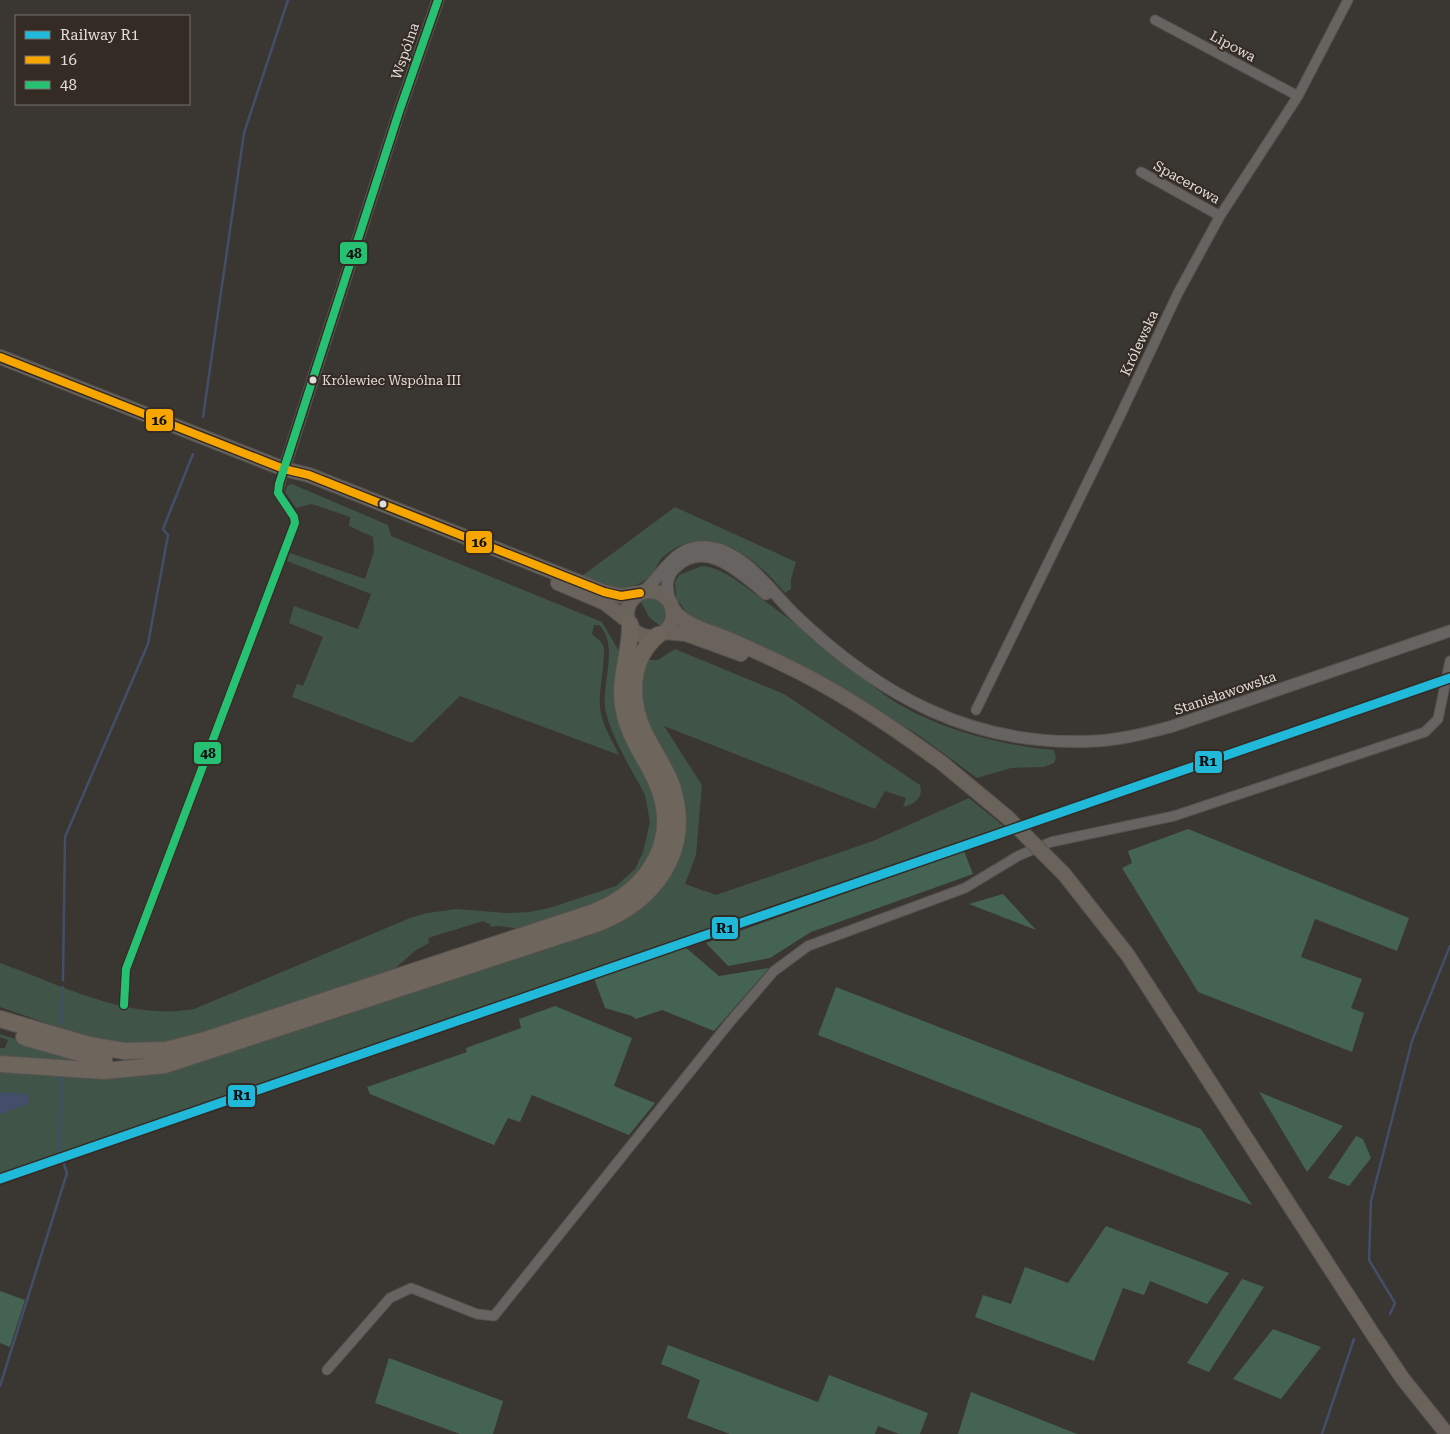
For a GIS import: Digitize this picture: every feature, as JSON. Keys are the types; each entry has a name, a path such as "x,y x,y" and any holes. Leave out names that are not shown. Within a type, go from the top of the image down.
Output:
{"highway":[{"path":"0,1019 96,1046 124,1051 154,1052 180,1047 594,912 620,900 640,883 651,869 662,844 665,818 660,792 631,734 622,704 622,680 630,640 629,623"},
{"path":"0,1064 117,1071 154,1067 181,1060 608,920 642,899 656,884 666,867 674,844 677,823 671,784 643,730 635,704 634,688 637,666 650,643 661,634"},
{"path":"0,1013 48,1032"},
{"path":"0,1029 106,1060 131,1063 181,1060"}],"main road":[{"path":"0,356 284,469 309,475 612,595 621,596 656,591 672,606 676,615 694,626 733,641 814,680 942,763 1007,817 1064,874 1127,954 1374,1336 1403,1379 1447,1434"},
{"path":"284,469 299,479 498,557 597,600 617,611 642,635 686,634 736,652 866,712"},
{"path":"629,623 629,606 641,592"},
{"path":"661,634 672,619 672,606"}],"street":[{"name":"Wspólna","path":"284,469 399,112 438,0"},
{"name":"Królewska","path":"976,710 1178,293 1220,216 1298,96 1348,0"},
{"name":"Lipowa","path":"1155,20 1298,96"},
{"name":"Spacerowa","path":"1141,172 1220,216"},
{"path":"124,1005 126,968 295,523 294,517 278,493 284,469"},
{"path":"641,592 676,555 697,547 710,548 725,552 743,563 794,614"},
{"path":"672,606 667,585 670,573 688,559 707,557 729,565 794,614"},
{"name":"Stanisławowska","path":"794,614 848,659 900,696 955,722 1001,736 1064,742 1098,741 1140,735 1179,724 1450,632"},
{"path":"327,1370 390,1298 410,1288 477,1314 494,1316 730,1022 774,971 808,946 965,888 1018,856 1051,842 1174,816 1425,732 1438,719 1450,661"}],"green space":[{"path":"292,484 388,525 391,536 602,622 619,651 659,803 656,849 618,897 521,929 499,926 490,927 491,925 483,921 428,938 429,943 416,950 393,970 198,1036 140,1047 98,1041 0,1007 0,963 95,999 120,1006 144,1010 194,1009 410,918 427,913 457,909 506,913 529,912 549,908 616,886 635,869 643,852 650,822 645,795 622,752 607,717 605,697 609,653 605,633 599,625 594,625 592,634 603,645 604,649 600,708 605,726 619,755 460,696 412,743 292,697 297,684 303,686 323,637 289,623 294,606 358,629 371,594 287,561 290,553 365,579 374,552 373,537 349,526 350,517 312,504 296,508 285,492 288,485"},
{"path":"675,507 796,562 791,579 791,589 785,593 760,567 745,555 730,547 714,542 698,541 681,545 662,558 654,572 647,579 621,591 582,576"},
{"path":"702,566 725,573 739,582 815,638 875,688 902,706 938,723 976,736 1015,745 1054,750 1056,758 1054,763 1044,767 1011,768 977,778 920,736 859,698 737,636 687,614 676,597 675,582 679,575"},
{"path":"644,597 656,599 663,606 665,615 660,626 649,617 640,600"},
{"path":"675,649 784,694 920,785 921,789 917,800 903,807 906,798 885,791 875,809 664,726 702,785 696,855 685,884 716,895 873,841 969,798 1006,828 0,1175 0,1067 97,1075 269,1036 335,1019 615,922 667,877 653,740 639,698 645,660 658,660"},
{"path":"1188,829 1409,918 1397,951 1315,919 1301,957 1362,979 1351,1008 1364,1013 1352,1052 1198,992 1122,868 1132,863 1128,851"},
{"path":"964,851 973,874 811,932 770,958 728,966 706,943"},
{"path":"1003,894 1036,930 969,904"},
{"path":"685,947 719,976 769,968 714,1031 662,1010 636,1019 605,1008 594,978"},
{"path":"836,987 1201,1129 1252,1205 818,1035"},
{"path":"555,1006 632,1038 614,1086 655,1103 629,1135 532,1095 520,1122 508,1118 494,1145 370,1094 367,1087 467,1052 466,1048 521,1028 519,1019"},
{"path":"0,1034 51,1050 109,1063 0,1060 0,1048 5,1048 8,1040 0,1037"},
{"path":"1259,1092 1343,1126 1307,1172"},
{"path":"1356,1136 1363,1139 1371,1158 1349,1186 1328,1178"},
{"path":"1106,1226 1229,1273 1207,1304 1150,1281 1144,1295 1123,1288 1094,1361 975,1317 983,1295 1011,1304 1025,1267 1068,1283"},
{"path":"1242,1279 1264,1287 1209,1372 1187,1363"},
{"path":"0,1291 25,1300 10,1347 0,1343"},
{"path":"1273,1329 1321,1347 1281,1399 1233,1379"},
{"path":"668,1345 818,1402 829,1375 928,1413 920,1434 899,1434 878,1426 875,1434 730,1434 687,1418 700,1380 661,1364"},
{"path":"389,1358 503,1401 493,1434 460,1434 375,1403"},
{"path":"971,1392 1077,1434 958,1434"}],"water":[{"path":"0,1092 27,1094 30,1103 0,1114"}],"waterway":[{"path":"203,417 244,133 288,0"},
{"path":"63,980 65,837 148,644 168,535 163,529 193,454"},
{"path":"1390,1314 1395,1303 1369,1260 1371,1201 1412,1041 1450,946"},
{"path":"61,1023 63,987"},
{"path":"0,1386 67,1173 59,1150 61,1079"},
{"path":"1322,1434 1354,1339"}],"rail line":[{"name":"R1","path":"0,1179 1450,678"}],"transit line":[{"name":"48","path":"124,1005 126,969 295,523 294,517 278,493 279,484 399,112 438,0"},
{"name":"16","path":"0,357 284,469 309,475 604,592 621,596 640,593"}],"place":[{"name":"Królewiec Wspólna III","path":"313,380"}]}
